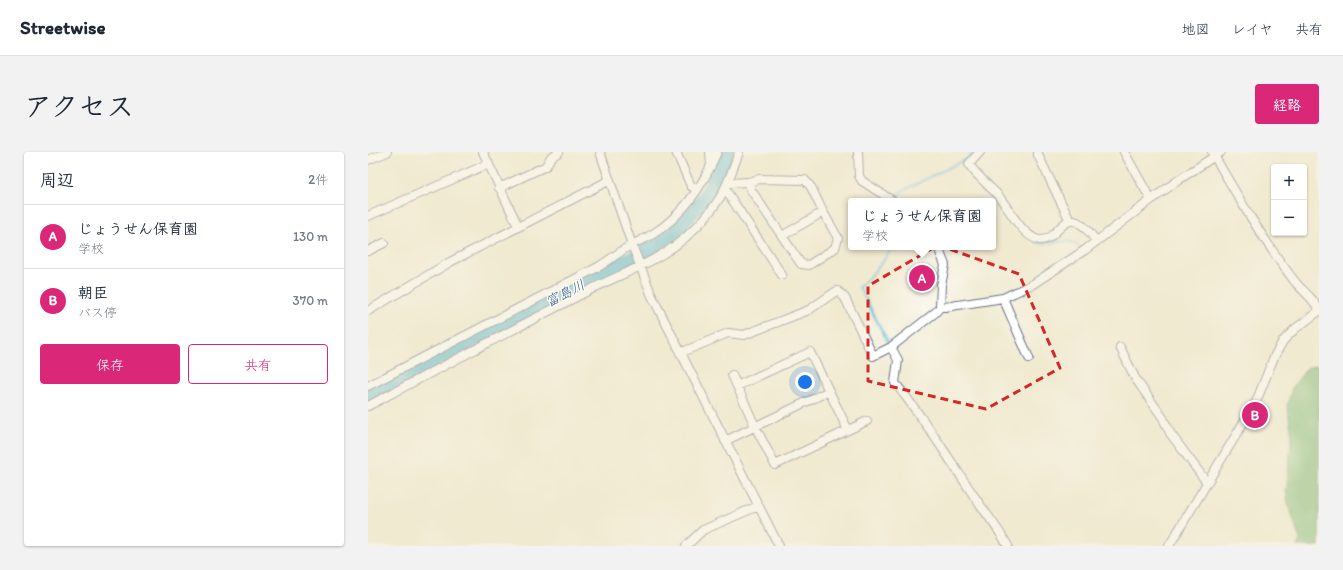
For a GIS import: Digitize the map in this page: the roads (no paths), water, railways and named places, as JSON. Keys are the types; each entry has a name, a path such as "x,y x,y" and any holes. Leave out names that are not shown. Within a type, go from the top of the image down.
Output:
{"street":[{"path":"368,160 386,152"},
{"path":"483,152 518,226"},
{"path":"499,188 546,166 551,157 559,152"},
{"path":"600,152 633,247 652,296 758,506 780,546"},
{"path":"676,152 691,186 698,190"},
{"path":"710,152 711,166"},
{"path":"368,386 600,266 655,233 672,220 698,190 717,152"},
{"path":"368,406 595,287 671,250 688,235 714,206 724,190 739,152"},
{"path":"858,152 859,176 862,181 889,198"},
{"path":"980,152 969,164 997,194 1027,234 1037,239 1045,240 1062,225 1070,221 1077,221 1082,224 1096,241"},
{"path":"1038,152 1038,155 1070,221"},
{"path":"1124,152 1151,200"},
{"path":"940,307 1002,298 1033,284 1085,250 1216,153 1276,255 1319,309 1318,312 1283,340 1274,357 1256,402 1169,546"},
{"path":"368,216 488,164"},
{"path":"728,181 730,183 748,182 760,179 805,180 838,238 835,248 809,265 801,264 751,190 748,182"},
{"path":"368,311 450,262 610,180"},
{"path":"724,190 727,192 782,275"},
{"path":"782,236 823,212"},
{"path":"368,251 384,244"},
{"path":"680,353 728,333 744,335 809,310 838,291 845,298 873,356 891,347 936,312 940,307 941,285 945,265 939,250"},
{"path":"1002,298 1028,358"},
{"path":"891,347 898,360 895,383 910,401 1008,546"},
{"path":"1120,347 1135,378 1163,418 1170,433 1208,482"},
{"path":"737,386 810,352 848,430"},
{"path":"732,375 755,426 775,465 868,420"},
{"path":"725,441 829,391"},
{"path":"686,546 703,530 758,506"}],"waterway":[{"name":"富島川","path":"368,395 647,250 676,231 705,197 727,152"},
{"path":"895,198 902,191 966,159 975,152"},
{"path":"966,159 963,164 967,171 994,198"},
{"path":"996,200 999,203"},
{"path":"1036,242 1047,243 1064,241 1079,247"},
{"path":"889,344 859,287 869,278 890,250"}],"place":[{"name":"じょうせん保育園","path":"922,278"},
{"name":"朝臣","path":"1255,415"}]}
